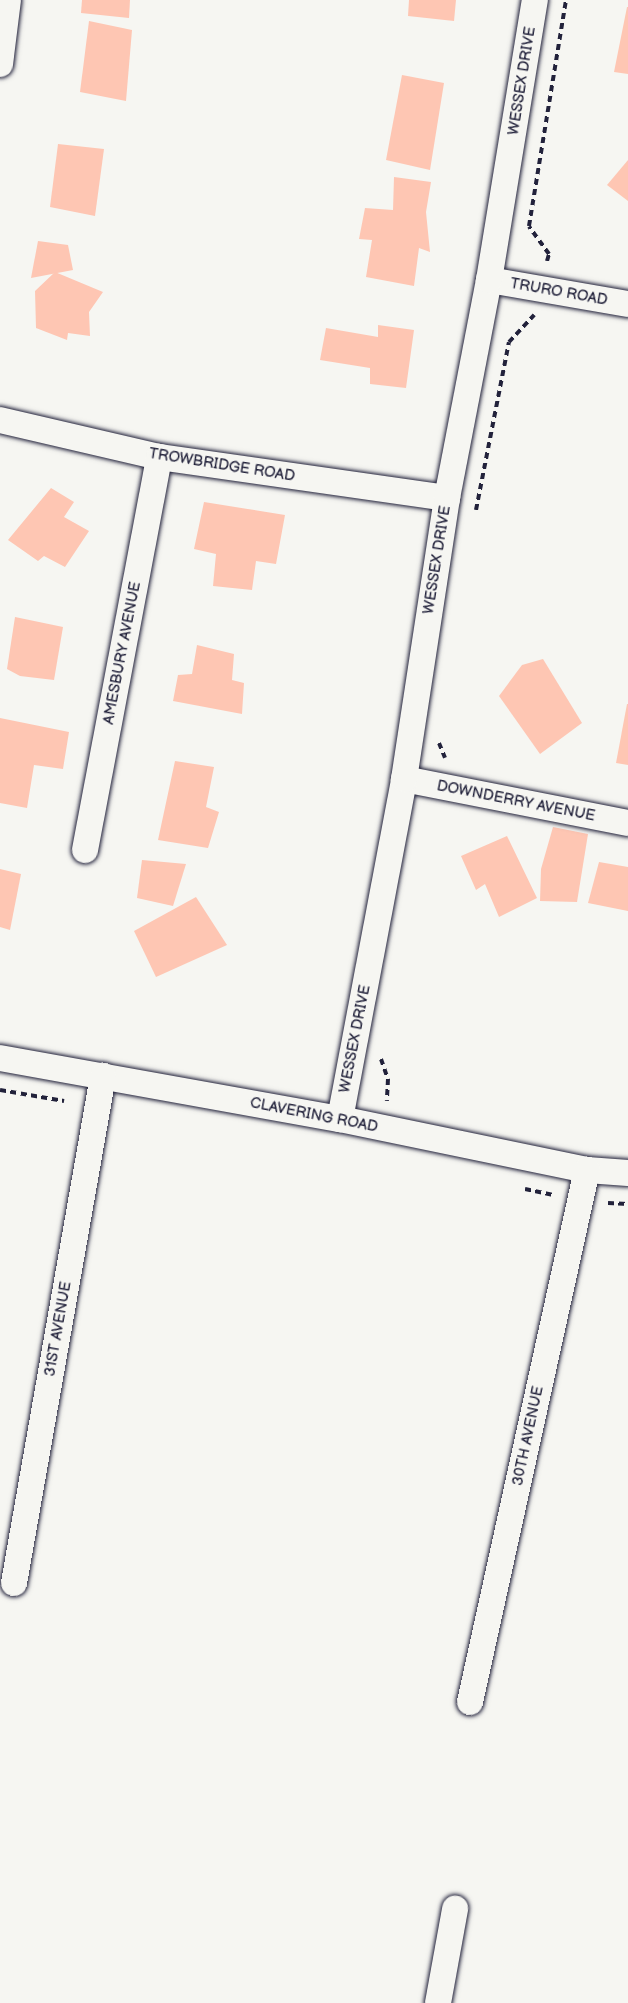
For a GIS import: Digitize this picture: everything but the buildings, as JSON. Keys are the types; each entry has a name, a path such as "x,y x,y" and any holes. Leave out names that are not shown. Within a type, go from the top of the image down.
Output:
{"street":[{"path":"0,64 8,0"},
{"name":"WESSEX DRIVE","path":"340,1119 404,779 447,498 489,280 535,0"},
{"name":"TRURO ROAD","path":"489,280 628,304"},
{"name":"TROWBRIDGE ROAD","path":"0,420 159,457 447,498"},
{"name":"AMESBURY AVENUE","path":"85,850 159,457"},
{"name":"DOWNDERRY AVENUE","path":"404,779 628,823"},
{"name":"CLAVERING ROAD","path":"0,1058 340,1119 587,1170 628,1173"},
{"name":"31ST AVENUE","path":"14,1583 103,1076"},
{"name":"30TH AVENUE","path":"470,1702 587,1170"},
{"path":"438,2003 455,1909"}],"path":[{"path":"474,518 509,342 532,320 549,254 529,226 566,0"},
{"path":"437,740 447,761 441,786"},
{"path":"380,1053 388,1078 387,1129"},
{"path":"0,1090 98,1107"},
{"path":"523,1188 580,1201 628,1204"}]}
